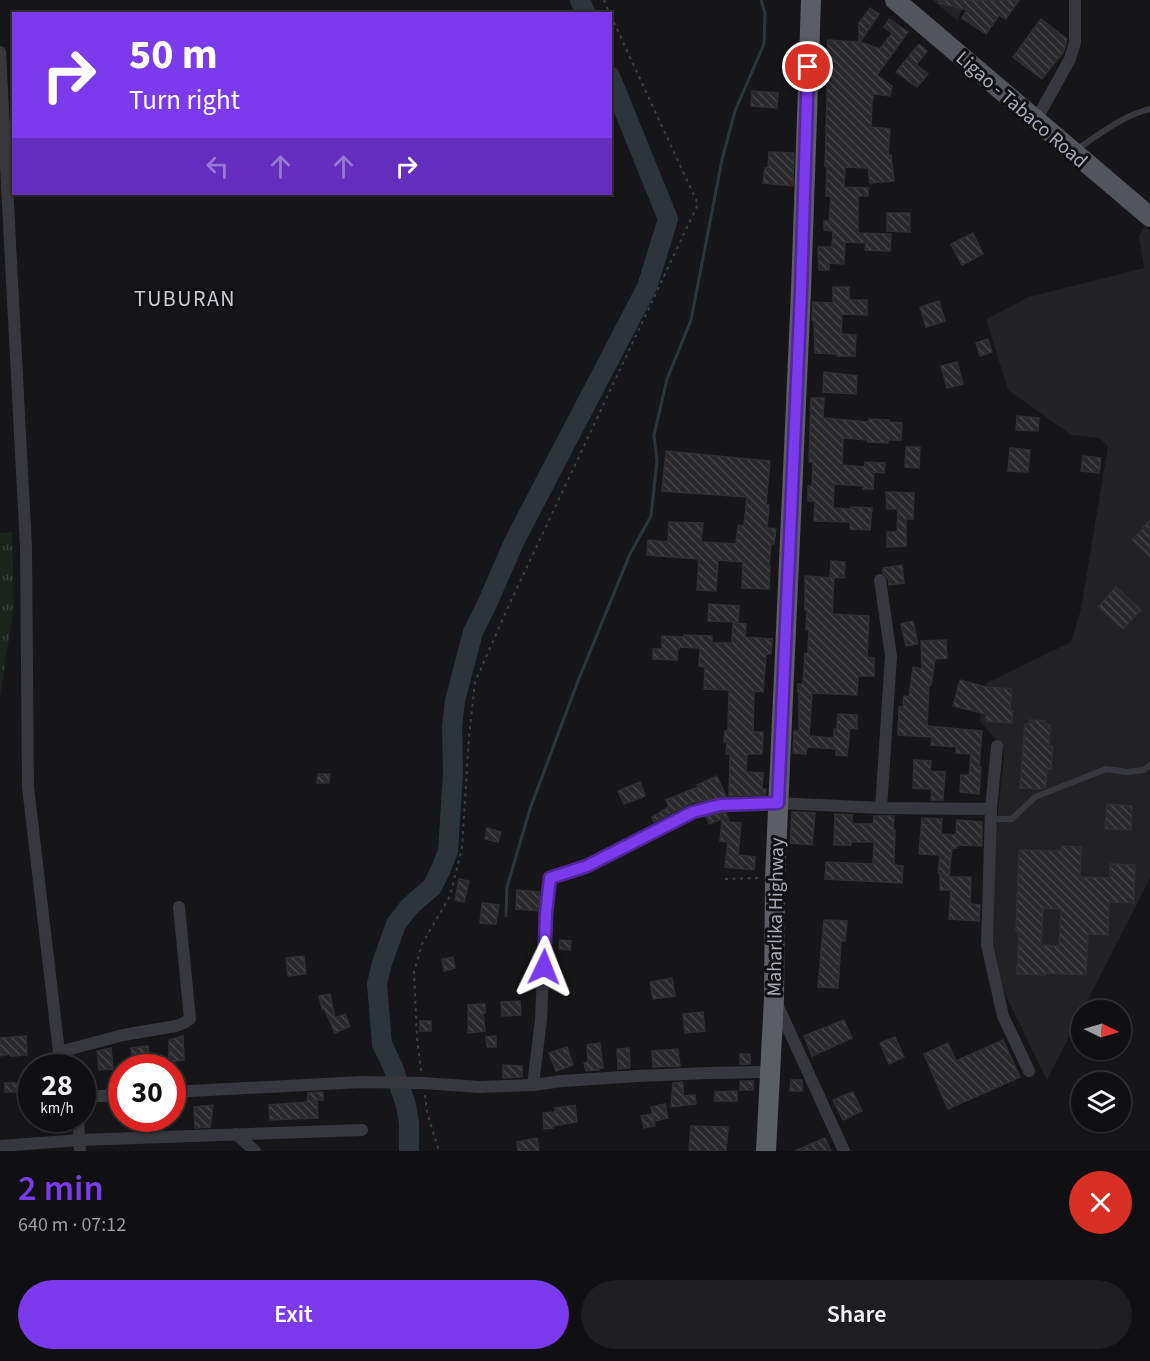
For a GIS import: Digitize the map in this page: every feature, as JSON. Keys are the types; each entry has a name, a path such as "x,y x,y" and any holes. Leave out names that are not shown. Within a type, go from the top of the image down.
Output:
{"highway":[{"name":"Maharlika Highway","path":"766,1151 774,998 775,878 801,303 811,0"}],"main road":[{"name":"Ligao - Tabaco Road","path":"895,0 1150,217"}],"street":[{"path":"1036,120 1070,59 1075,42 1075,0"},
{"path":"0,52 27,548 28,787 59,1052 123,1035 176,1026 190,1018 179,907"},
{"path":"880,580 891,656 881,808"},
{"path":"998,746 991,814 987,945 1003,1016 1029,1071"},
{"path":"533,1085 541,1019 550,878 587,866 693,812 720,805 778,803 991,814"},
{"path":"774,998 844,1151"},
{"path":"186,1091 362,1082 480,1087 638,1076 770,1072"},
{"path":"0,1146 80,1145 236,1134 362,1130"},
{"path":"236,1134 255,1151"}],"lane":[{"path":"1074,152 1110,126 1135,113 1150,109"},
{"path":"991,814 1012,819 1035,797 1106,769 1127,772 1144,770 1150,765"}],"path":[{"path":"439,1151 421,1083 414,972 422,944 450,896 462,848 475,682 698,204 612,18"},
{"path":"725,879 775,878"}],"shaded area":[{"path":"932,0 964,0 958,21"},
{"path":"1145,225 1150,231 1150,878 1088,1000 1071,1000 1071,1033 1047,1080 1005,994 990,936 995,838 1004,757 1003,748 980,721 985,684 1071,642 1081,609 1108,446 1099,438 1071,435 1008,390 986,319 1029,297 1144,268 1139,236"}],"green space":[{"path":"12,532 14,607 0,697 0,533"}],"building":[{"path":"939,0 1019,0 1006,19 999,15 986,34 962,18 967,10 939,3"},
{"path":"870,8 879,14 860,42 880,49 892,33 884,27 889,19 908,32 877,75 892,86 890,96 873,94 872,99 871,127 890,129 888,156 891,155 894,181 870,183 868,168 845,167 844,187 868,188 868,196 858,196 858,233 891,234 890,251 865,250 866,243 845,242 844,264 829,263 829,270 819,270 818,247 832,247 833,231 824,230 824,221 829,221 831,196 826,196 827,167 825,166 827,85 824,70 828,40 859,42 859,23"},
{"path":"1041,19 1067,39 1064,51 1042,79 1013,57"},
{"path":"919,44 927,51 916,65 928,74 917,87 896,72"},
{"path":"752,91 778,93 777,108 751,106"},
{"path":"769,152 794,153 793,186 763,183 765,168 768,168"},
{"path":"887,213 910,213 910,232 887,231"},
{"path":"973,233 983,254 962,265 951,244"},
{"path":"833,287 849,287 849,300 867,300 867,315 842,314 841,334 856,335 855,356 815,353 813,302 833,303"},
{"path":"939,301 945,321 926,327 920,307"},
{"path":"988,339 992,352 980,356 976,343"},
{"path":"957,362 963,384 947,388 941,366"},
{"path":"824,372 857,376 856,394 823,392"},
{"path":"811,398 824,398 823,418 869,422 869,419 889,420 889,422 902,423 901,440 888,440 888,443 843,438 842,465 865,467 865,462 885,463 884,473 874,472 873,489 863,489 864,486 834,484 833,508 872,508 870,530 850,529 850,522 814,521 815,501 808,501 808,486 812,486 813,462 809,462"},
{"path":"1017,416 1039,418 1038,431 1016,430"},
{"path":"906,447 920,447 919,468 905,467"},
{"path":"1010,448 1030,450 1028,472 1008,471"},
{"path":"666,451 770,461 766,505 769,505 767,528 776,529 774,544 771,544 769,589 742,588 743,562 718,560 716,591 697,590 699,559 647,555 648,540 668,542 669,522 703,523 701,542 736,544 738,525 744,526 747,497 662,491"},
{"path":"1083,456 1101,458 1099,473 1081,471"},
{"path":"886,492 914,493 913,519 906,519 906,546 887,547 887,532 897,532 898,509 887,509"},
{"path":"1150,520 1150,557 1132,540"},
{"path":"831,561 845,562 844,578 830,577"},
{"path":"902,565 904,583 889,585 883,568"},
{"path":"805,576 834,578 832,614 869,616 867,657 874,658 874,676 858,676 857,695 812,693 809,736 834,738 838,714 857,715 857,729 850,728 847,756 836,755 836,749 807,747 806,754 793,753 794,731 799,731 798,684 803,684 805,653 808,653 809,630 806,630"},
{"path":"1116,587 1141,610 1123,629 1098,607"},
{"path":"709,604 739,606 738,622 708,621"},
{"path":"913,621 918,644 906,646 901,624"},
{"path":"733,623 746,624 745,637 772,639 771,654 766,654 763,692 754,691 753,732 763,732 762,754 747,754 746,772 763,773 762,789 766,789 765,795 729,796 730,754 726,754 727,742 724,742 725,731 728,731 729,690 704,689 705,667 699,666 700,648 679,647 677,660 653,659 653,649 662,649 662,636 712,636 712,643 732,643"},
{"path":"946,640 947,658 935,659 931,685 929,685 927,726 982,731 979,794 960,792 961,775 969,775 971,754 956,753 956,747 931,745 932,737 898,735 899,707 903,707 904,696 909,697 913,667 922,669 921,641"},
{"path":"960,680 986,687 1012,689 1010,711 1013,711 1012,723 986,721 986,714 953,706"},
{"path":"1030,720 1045,721 1045,724 1050,725 1049,746 1053,746 1051,769 1047,769 1046,787 1041,789 1020,788 1025,724 1029,724"},
{"path":"914,760 931,761 930,771 945,772 943,800 931,800 932,789 913,788"},
{"path":"318,774 330,774 329,783 317,783"},
{"path":"717,776 726,797 691,803 654,822 652,817 669,807 666,800 698,787 697,785"},
{"path":"640,782 645,796 624,804 618,791"},
{"path":"1107,804 1132,806 1131,830 1105,829"},
{"path":"792,812 815,813 812,845 790,843"},
{"path":"726,813 729,822 741,823 738,855 755,857 754,870 725,867 728,842 720,841 722,819 709,824 706,816"},
{"path":"835,814 852,815 852,824 873,824 874,816 894,816 894,865 903,866 902,883 825,879 826,862 873,864 874,842 834,845"},
{"path":"922,818 942,819 941,834 956,835 957,820 982,822 982,846 957,845 957,848 952,848 949,877 971,877 970,904 980,905 979,921 949,919 951,890 940,890 940,873 938,873 940,855 919,854"},
{"path":"487,828 501,832 498,842 485,839"},
{"path":"1062,846 1081,847 1080,877 1110,878 1110,864 1135,865 1134,903 1109,902 1108,935 1088,934 1086,975 1017,974 1019,850 1061,851","holes":["1043,908 1061,909 1059,946 1041,945"]},
{"path":"459,879 469,881 464,902 455,900"},
{"path":"517,890 540,892 538,911 516,909"},
{"path":"482,903 499,905 496,924 480,923"},
{"path":"824,920 847,921 845,941 841,941 838,988 818,987"},
{"path":"560,940 571,941 570,950 559,949"},
{"path":"304,956 306,974 288,976 286,958"},
{"path":"453,957 455,968 444,971 442,959"},
{"path":"672,978 675,996 653,999 650,982"},
{"path":"330,994 335,1018 345,1014 350,1026 335,1033 324,1008 322,1009 319,996"},
{"path":"520,1001 521,1015 502,1016 501,1002"},
{"path":"485,1004 485,1013 483,1013 485,1031 468,1033 468,1005"},
{"path":"703,1012 705,1031 685,1033 683,1014"},
{"path":"844,1020 852,1038 812,1056 804,1036"},
{"path":"420,1021 431,1021 431,1031 420,1031"},
{"path":"26,1036 27,1054 0,1056 0,1038"},
{"path":"183,1036 184,1054 169,1054 169,1040"},
{"path":"496,1036 496,1047 487,1047 486,1037"},
{"path":"895,1037 904,1057 889,1064 880,1043"},
{"path":"1003,1040 1020,1077 948,1109 924,1054 948,1043 956,1061"},
{"path":"600,1043 603,1068 586,1071 584,1063 588,1062 587,1045"},
{"path":"148,1046 149,1054 132,1054 131,1048"},
{"path":"567,1047 573,1065 556,1071 549,1053"},
{"path":"111,1048 112,1054 108,1054 108,1069 99,1070 97,1051"},
{"path":"629,1048 630,1068 618,1069 617,1049"},
{"path":"678,1049 680,1066 653,1067 652,1051"},
{"path":"740,1054 750,1054 750,1064 740,1064"},
{"path":"503,1065 522,1066 522,1077 503,1078"},
{"path":"791,1080 802,1080 802,1091 790,1091"},
{"path":"740,1081 753,1081 753,1090 740,1090"},
{"path":"682,1082 683,1096 695,1095 696,1104 671,1107 673,1083"},
{"path":"5,1083 17,1083 17,1092 5,1092"},
{"path":"737,1091 737,1101 715,1101 715,1092"},
{"path":"323,1092 323,1100 317,1100 318,1118 270,1120 269,1105 307,1102 308,1093"},
{"path":"853,1092 862,1111 843,1120 833,1100"},
{"path":"665,1104 668,1118 654,1121 651,1107"},
{"path":"213,1105 210,1127 195,1128 194,1107"},
{"path":"575,1105 577,1122 544,1129 543,1113 555,1112 555,1108"},
{"path":"652,1114 655,1126 644,1128 641,1116"},
{"path":"691,1126 728,1127 726,1151 689,1151"},
{"path":"537,1138 539,1151 518,1151 517,1142"},
{"path":"825,1138 831,1151 795,1151"}],"waterway":[{"path":"580,0 585,12"},
{"path":"506,916 507,887 530,809 578,681 630,554 651,516 657,461 654,435 667,379 691,320 722,160 735,111 764,44 765,13 761,0"},
{"path":"409,1151 409,1123 406,1105 393,1067 382,1044 377,984 396,924 409,907 432,887 448,851 453,773 452,726 455,701 473,632 514,542 647,287 668,219 612,81"}],"district":[{"name":"TUBURAN","path":"185,298"}],"route":[{"path":"544,967 550,878 587,866 693,812 720,805 778,803 801,291 808,67"}]}
